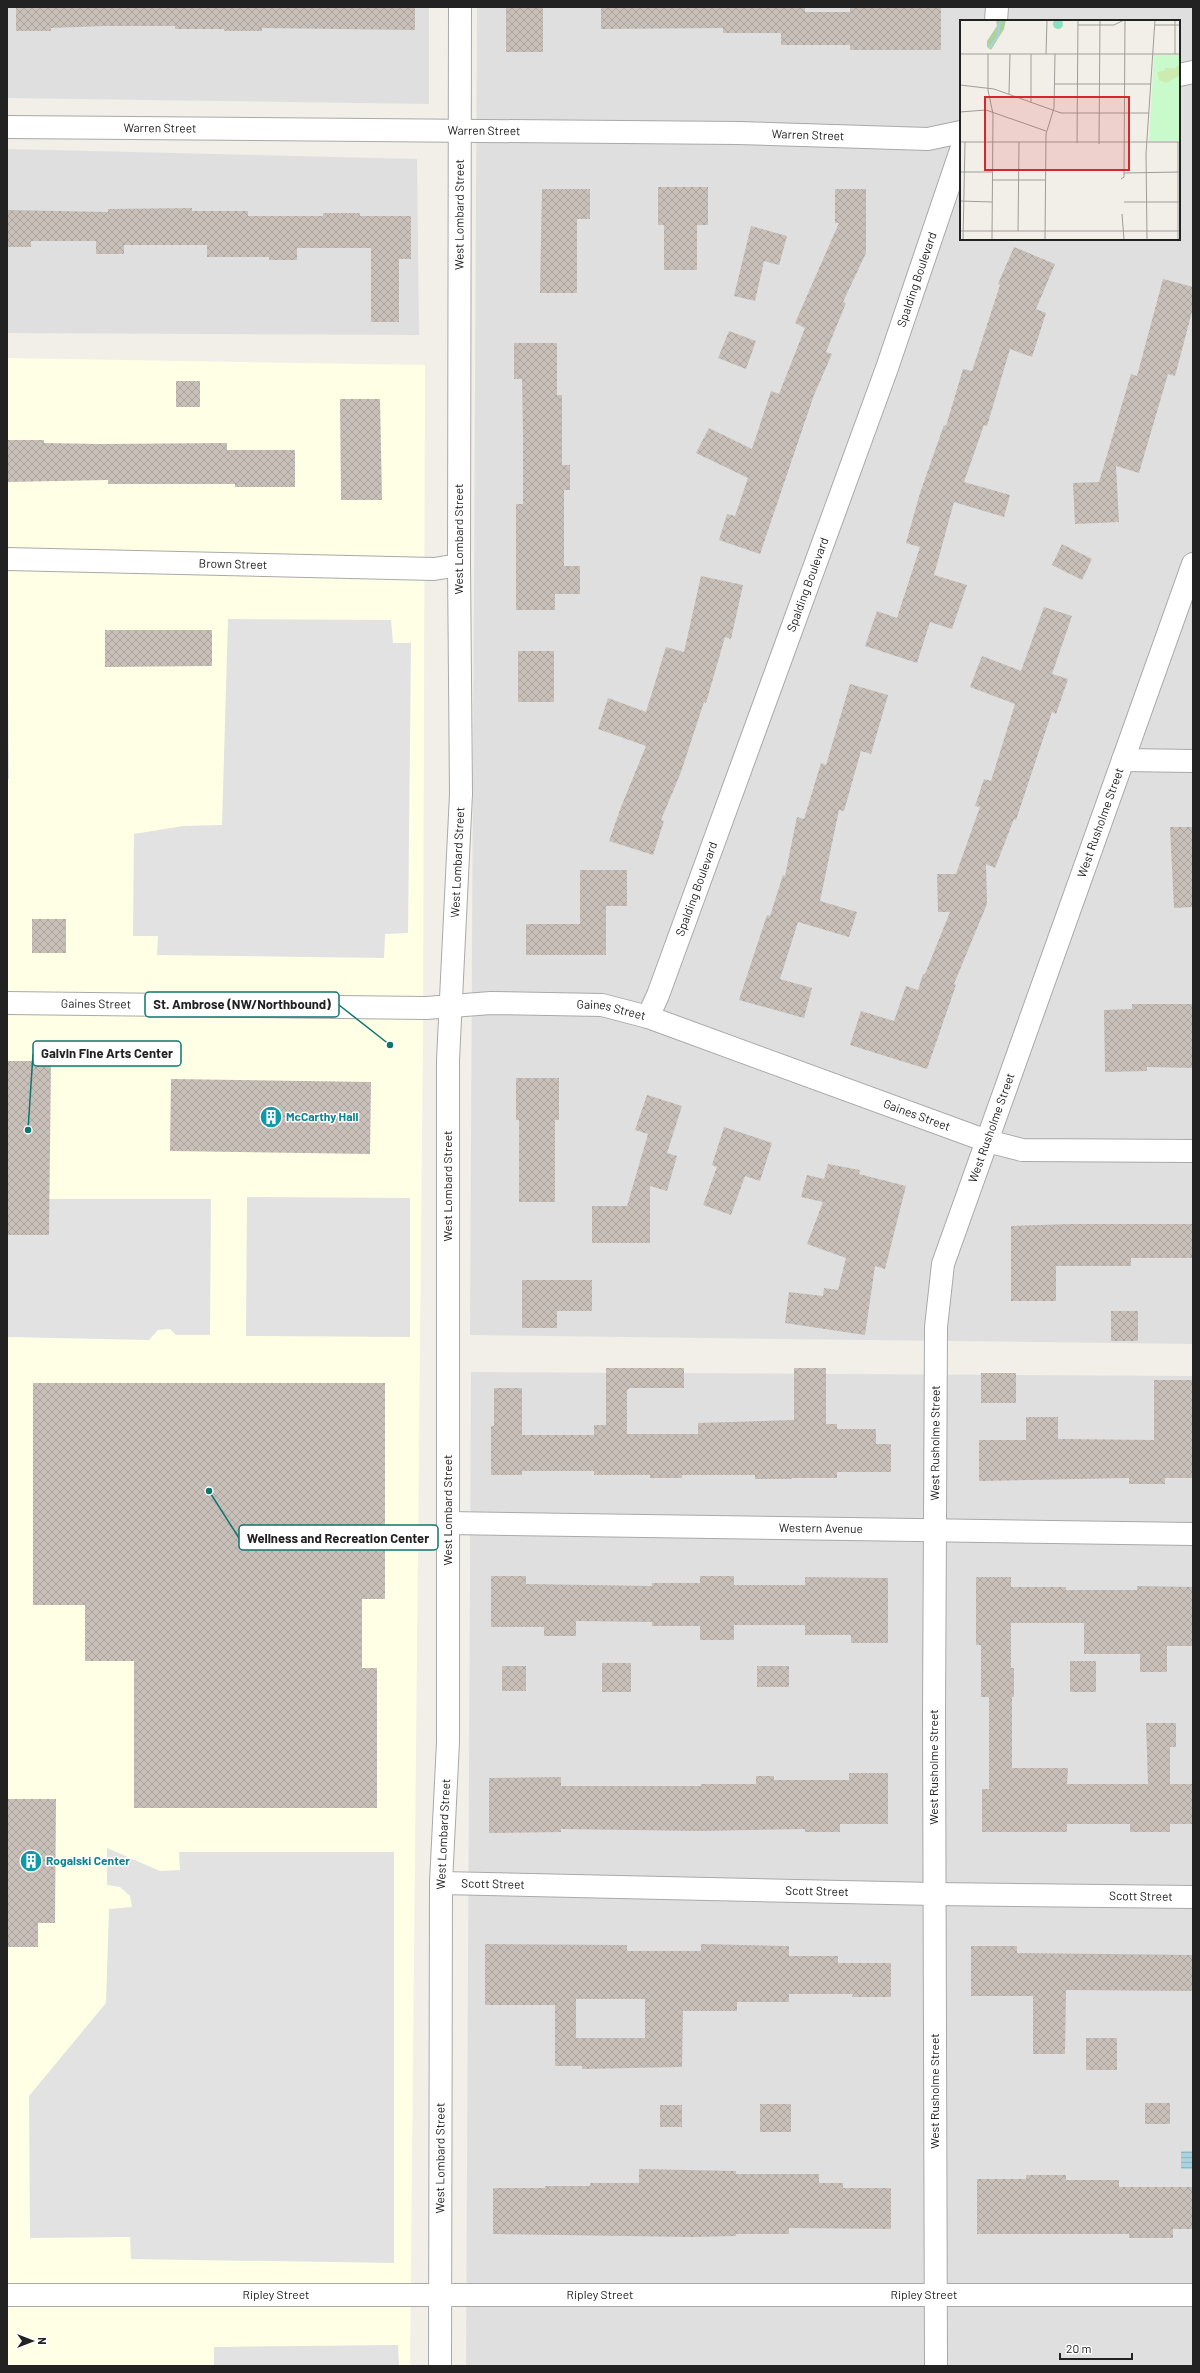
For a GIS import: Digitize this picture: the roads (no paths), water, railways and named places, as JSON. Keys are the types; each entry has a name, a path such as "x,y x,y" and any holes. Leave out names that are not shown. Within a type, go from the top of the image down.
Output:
{"street":[{"name":"West Lombard Street","path":"440,2366 441,1883 448,1742 447,1302 450,1005 458,898 461,794 459,565 461,132 460,7"},
{"path":"996,20 997,7"},
{"path":"1180,75 1193,72"},
{"name":"Warren Street","path":"7,127 461,132 738,133 928,138 960,132"},
{"name":"Spalding Boulevard","path":"648,1017 661,988 887,368 960,153"},
{"name":"Brown Street","path":"7,559 434,570 459,565"},
{"name":"West Rusholme Street","path":"936,2366 934,1894 936,1327 942,1264 1193,564"},
{"path":"1123,760 1193,761"},
{"name":"Gaines Street","path":"7,1003 426,1008 491,1003 602,1005 648,1017 987,1141 1022,1150 1193,1151"},
{"name":"Western Avenue","path":"448,1523 1193,1534"},
{"name":"Scott Street","path":"441,1883 934,1894 1193,1897"},
{"name":"Ripley Street","path":"7,2295 439,2297 1193,2295"}],"water":[{"path":"1181,2151 1193,2151 1193,2169 1181,2169"}],"place":[{"name":"St. Ambrose (NW/Northbound)","path":"390,1045"},
{"name":"McCarthy Hall","path":"271,1117"},
{"name":"Galvin Fine Arts Center","path":"28,1130"},
{"name":"Wellness and Recreation Center","path":"209,1491"},
{"name":"Rogalski Center","path":"31,1861"}]}
